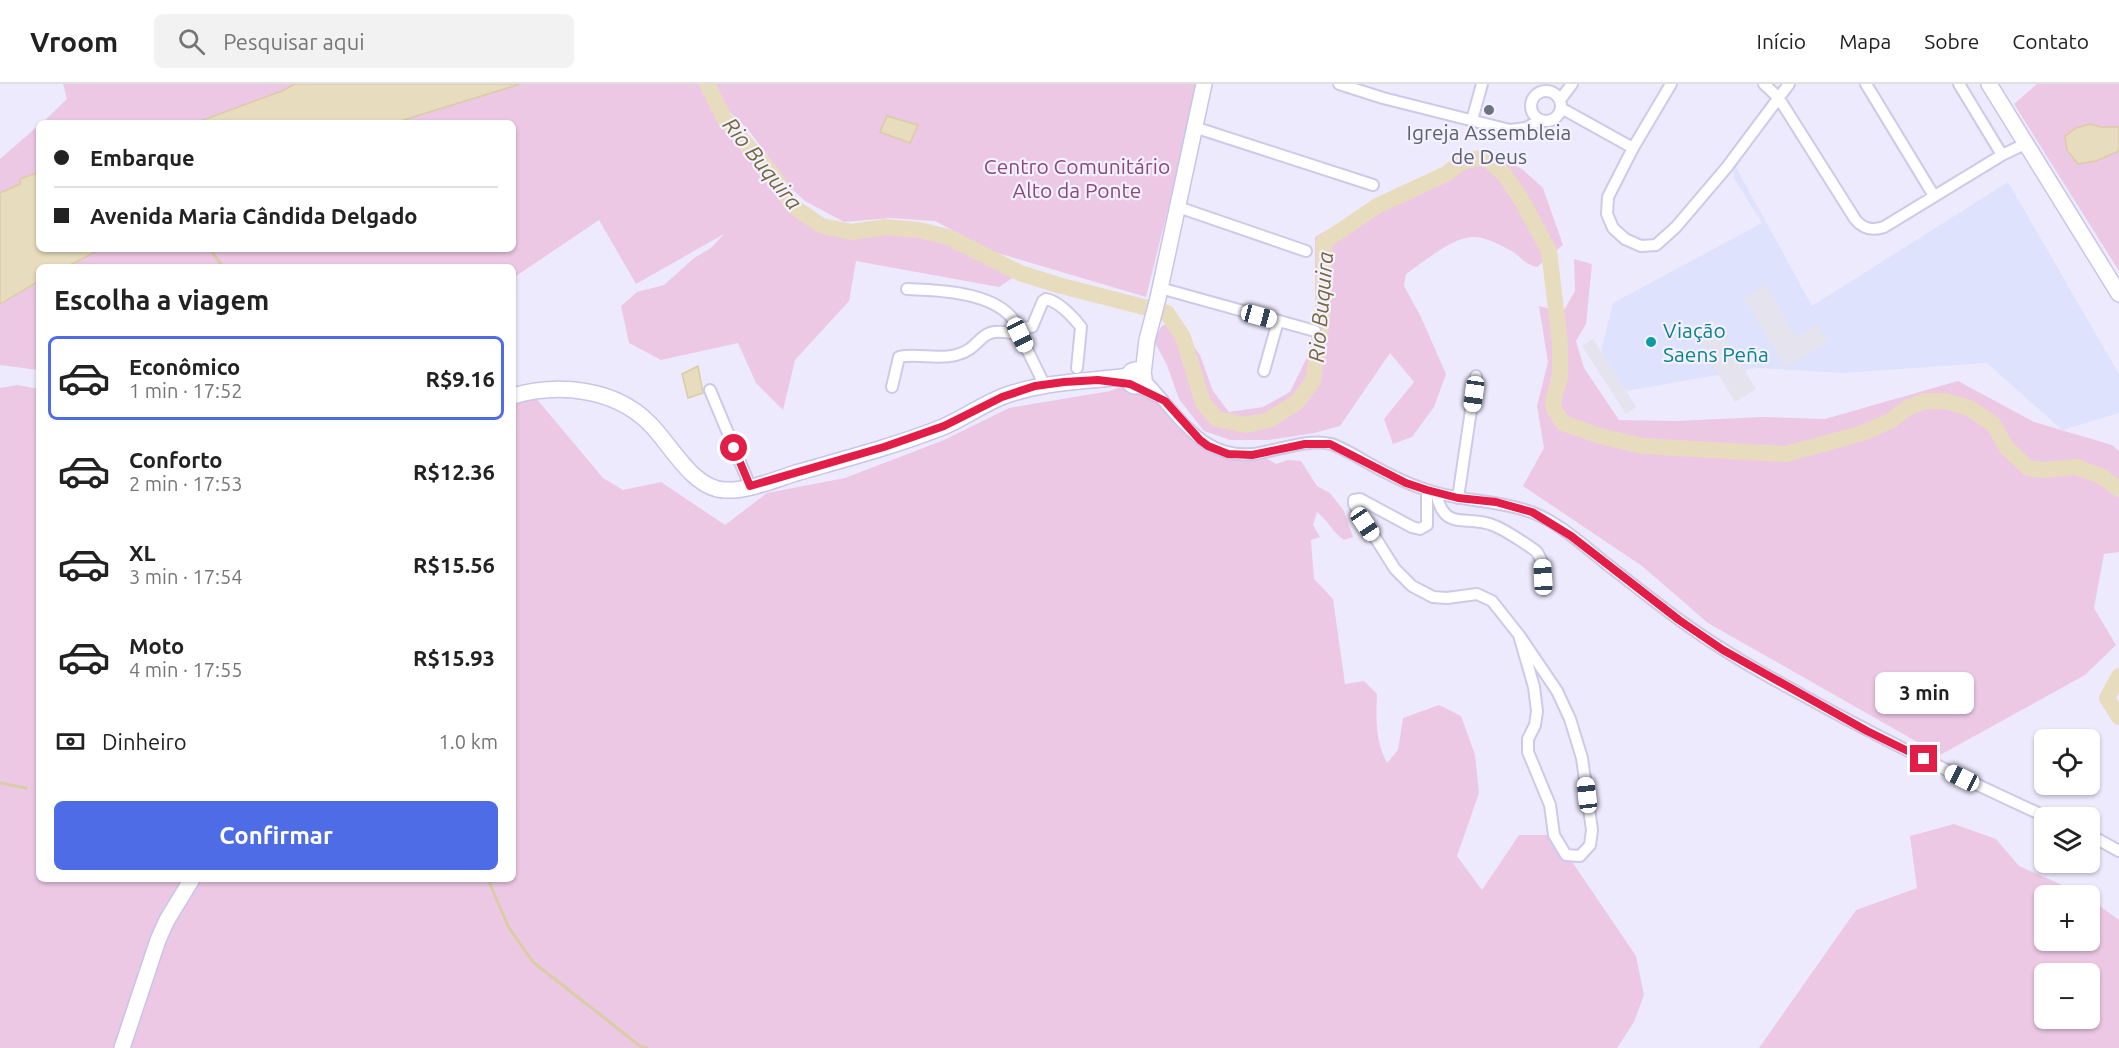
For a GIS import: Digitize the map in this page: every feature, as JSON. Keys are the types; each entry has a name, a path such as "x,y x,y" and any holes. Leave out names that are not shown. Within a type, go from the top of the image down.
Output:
{"main road":[{"path":"516,395 530,391 555,389 593,393 611,398 646,420 682,463 711,486 730,490 884,447 944,426 1002,397 1044,384 1136,378 1159,293 1204,84"},
{"path":"1989,84 2119,294"},
{"path":"122,1048 158,940 167,920 190,882"}],"street":[{"path":"1339,84 1383,98 1510,130 1526,128 1540,120 1553,119 1572,84"},
{"path":"1472,120 1482,84"},
{"path":"1531,84 1536,94"},
{"path":"1671,84 1633,148 1611,190 1606,206 1614,228 1632,243 1656,245 1676,227 1727,166 1789,84"},
{"path":"1764,84 1778,97 1860,225 1875,230 1884,227 2002,155 2027,143"},
{"path":"1866,84 1934,196"},
{"path":"1959,84 2002,155"},
{"path":"1540,120 1531,108 1533,98 1536,94 1550,91 1561,104 1633,148"},
{"path":"1194,126 1373,185"},
{"path":"1178,207 1306,251"},
{"path":"907,289 942,290 978,297 1010,316 1044,384"},
{"path":"1159,293 1315,331"},
{"path":"892,387 896,361 900,357 953,356 964,352 991,331 1019,332 1032,327 1046,299 1066,311 1080,327 1077,368"},
{"path":"1264,371 1278,321"},
{"path":"1458,498 1476,376"},
{"path":"1136,378 1165,401 1200,440 1218,451 1235,455 1252,455 1305,444 1330,444 1406,483 1432,492 1458,498 1496,502 1532,512 1571,536 1679,620 1723,650 1867,731 2034,811"},
{"path":"710,390 750,486"},
{"path":"1432,492 1439,508 1450,519 1495,525 1536,551 1542,565 1544,590"},
{"path":"1432,492 1427,525 1420,529 1412,528 1360,499 1354,500 1354,504 1395,569 1412,586 1423,593 1439,598 1482,595 1497,606 1519,635 1557,691 1580,745 1592,830 1590,845 1580,856 1566,855 1557,841 1552,826 1550,805 1528,752 1528,739 1535,725 1537,711 1534,687 1519,635"},
{"path":"2100,841 2119,851"}],"shaded area":[{"path":"295,84 520,84 404,120 203,120"},
{"path":"887,116 918,125 910,143 880,132"},
{"path":"2090,124 2101,127 2119,127 2119,151 2096,161 2078,164 2067,150 2065,136 2076,128"},
{"name":"Viação Saens Peña","path":"1732,160 1812,306 2008,182 2119,374 2119,413 2062,430 1987,363 1843,373 1757,368 1626,391 1601,351 1613,303 1762,223 1734,178"},
{"path":"36,173 36,252 95,252 72,264 36,264 36,283 0,304 0,193 20,184 20,179"},
{"name":"Viação Saens Peña","path":"1766,285 1796,336 1817,324 1828,342 1785,368 1744,298"},
{"name":"Viação Saens Peña","path":"1715,321 1756,389 1735,402 1694,334"},
{"name":"Viação Saens Peña","path":"1593,339 1636,407 1626,414 1582,346"},
{"path":"698,366 703,393 688,398 682,374"}],"green space":[{"path":"63,84 295,84 203,120 45,120 67,99"},
{"path":"520,84 707,84 725,120 770,171 794,207 822,226 852,232 885,227 919,230 948,237 1020,273 999,287 856,261 849,301 795,360 783,410 756,383 738,343 661,360 629,343 621,306 637,292 664,285 694,258 711,248 724,234 636,284 599,220 516,276 516,264 72,264 95,252 516,252 516,120 404,120"},
{"name":"Centro Comunitário Alto da Ponte","path":"714,84 1199,84 1146,297 994,252 935,221 890,218 844,222 805,201 793,190 747,128 727,110"},
{"path":"2037,84 2119,84 2119,271 2014,104"},
{"path":"36,128 36,174 21,179 20,184 0,193 0,159"},
{"path":"1493,155 1522,169 1543,188 1563,245 1537,267 1528,264 1510,250 1483,238 1471,237 1443,248 1406,274 1404,286 1421,317 1446,374 1434,407 1412,437 1393,444 1384,419 1414,382 1390,353 1340,426 1314,433 1268,440 1230,440 1204,431 1179,399 1167,365 1154,341 1161,327 1176,317 1200,355 1213,391 1229,412 1263,407 1290,392 1312,347 1315,326 1315,237 1381,199 1465,157"},
{"path":"1574,259 1592,264 1586,324 1576,341 1584,368 1619,420 1675,421 1762,417 1825,419 1958,381 2034,422 2112,445 2119,451 2119,552 2104,554 2094,608 2116,645 2085,675 1940,755 1708,623 1642,566 1523,486 1544,448 1537,406 1548,362 1539,306 1563,312 1575,291"},
{"path":"36,283 36,370 0,365 0,304"},
{"path":"1128,384 1137,386 1165,401 1193,433 1235,455 1260,454 1276,464 1288,460 1301,461 1317,486 1330,493 1344,511 1353,537 1344,540 1317,512 1313,525 1320,537 1311,540 1314,579 1333,599 1345,684 1364,681 1377,694 1378,738 1387,763 1398,750 1403,718 1439,705 1461,716 1475,755 1479,793 1457,856 1482,890 1519,835 1554,835 1636,956 1644,995 1634,1022 1617,1048 0,1048 0,388 17,385 36,388 36,882 516,882 516,395 530,391 603,478 623,490 661,482 725,525 767,493 845,478 944,440 1009,408 1110,391"},
{"path":"1954,824 1996,839 2019,866 2062,885 2034,885 2034,951 2100,951 2100,906 2119,920 2119,1048 1759,1048 1856,910 1917,888 1910,836"}],"waterway":[{"name":"Rio Buquira","path":"707,84 725,120 770,171 794,207 822,226 852,232 885,227 919,230 948,237 1020,273 1167,313 1183,337 1203,403 1217,419 1246,425 1269,420 1297,402 1313,381 1323,313 1324,242 1377,206 1446,174 1462,162 1485,157 1505,175 1521,199 1549,251 1560,343 1560,376 1553,402 1554,409 1563,423 1600,436 1642,446 1786,454 1863,433 1890,421 1907,408 1925,401 1946,401 1969,408 1993,424 2007,448 2028,468 2043,470 2076,467 2101,476 2119,489"},
{"path":"212,252 221,264"},
{"name":"Rio Buquira","path":"2119,676 2107,698 2119,717"},
{"path":"0,783 26,788"},
{"path":"489,882 508,926 533,962 640,1046 647,1048"}],"place":[{"name":"Igreja Assembleia de Deus","path":"1489,110"},
{"name":"Viação Saens Peña","path":"1651,342"}],"route":[{"path":"734,448 750,486 884,447 944,426 1002,397 1035,386 1098,380 1130,384 1165,401 1200,440 1218,451 1235,455 1252,455 1305,444 1330,444 1406,483 1447,496 1496,502 1532,512 1571,536 1679,620 1723,650 1867,731 1924,759"}]}
